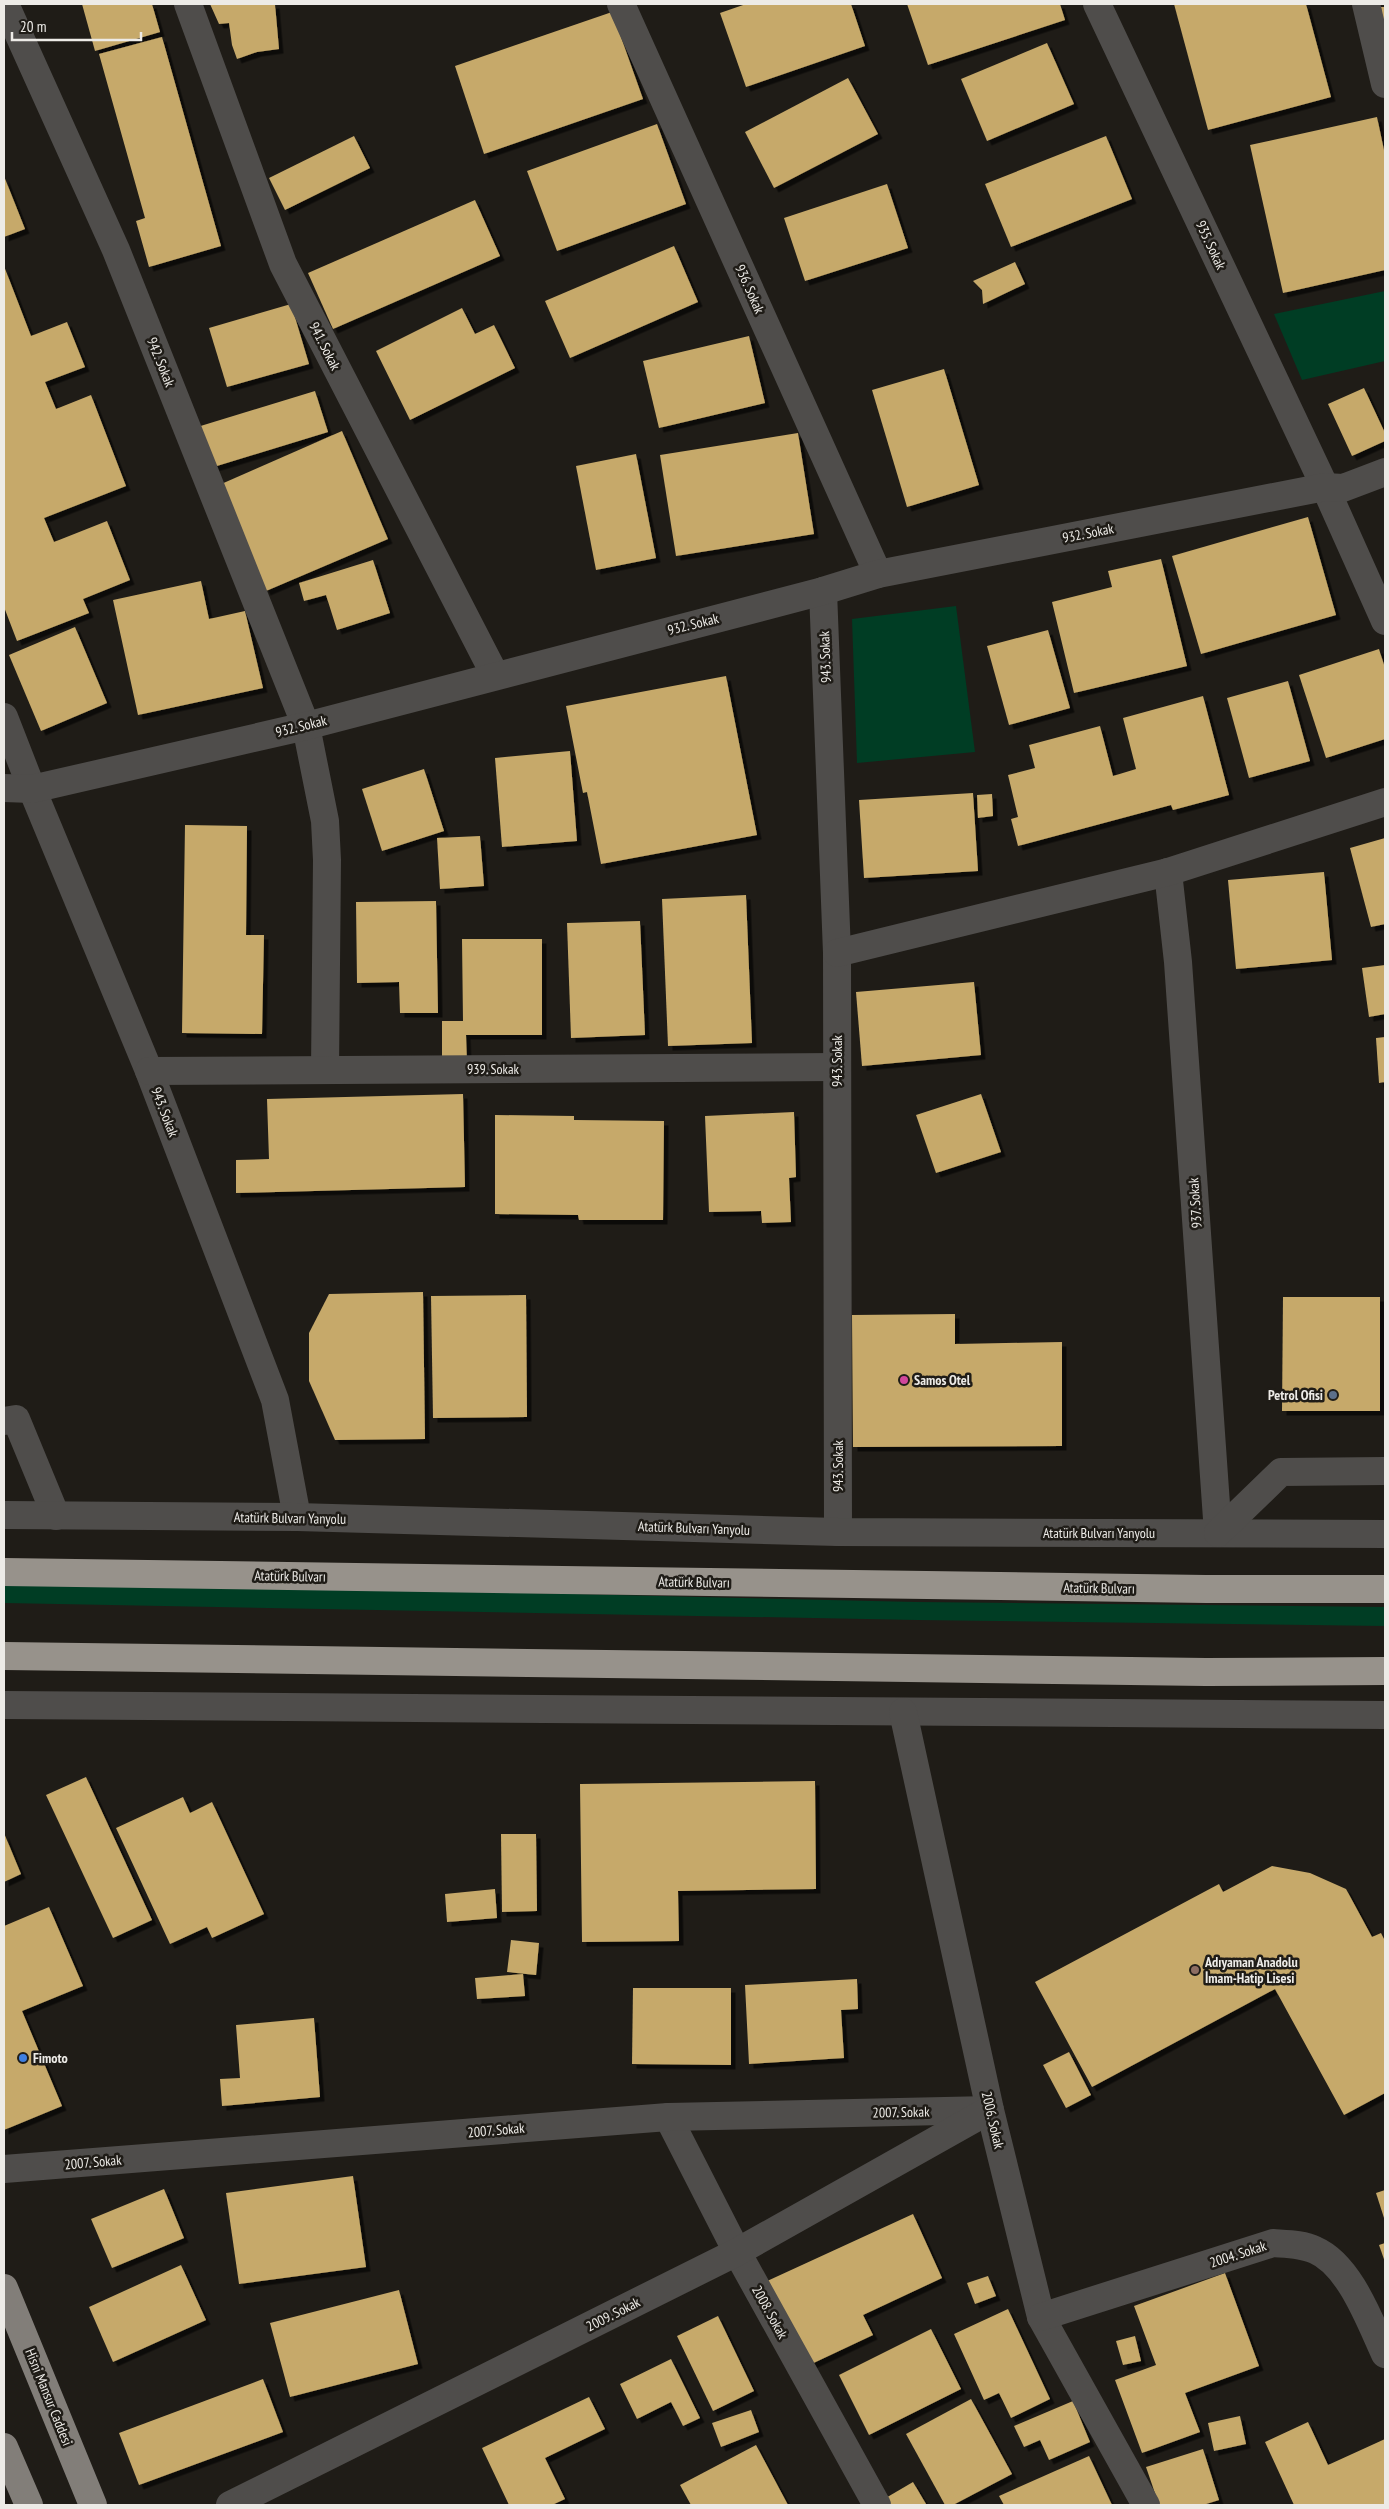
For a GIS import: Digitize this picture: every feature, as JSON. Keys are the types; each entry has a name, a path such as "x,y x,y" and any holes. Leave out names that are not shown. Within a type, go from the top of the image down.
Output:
{"highway":[{"name":"Atatürk Bulvarı","path":"4,1572 1206,1589 1385,1589"},
{"path":"4,1656 1206,1672 1385,1671"}],"main road":[{"name":"Hisni Mansur Caddesi","path":"4,2288 93,2505"},
{"path":"4,2447 29,2505"}],"street":[{"name":"942. Sokak","path":"5,4 116,250 306,726 324,821 327,860 325,1070"},
{"name":"941. Sokak","path":"188,4 283,264 495,675"},
{"name":"936. Sokak","path":"621,4 878,574"},
{"name":"935. Sokak","path":"1097,4 1325,487 1385,621"},
{"path":"1366,4 1385,84"},
{"name":"932. Sokak","path":"4,788 32,789 306,726 495,675 823,591 878,574 1325,487 1343,488 1385,472"},
{"name":"943. Sokak","path":"823,591 837,952 838,1532"},
{"name":"943. Sokak","path":"4,717 149,1071 274,1400 297,1517"},
{"path":"837,952 1168,872 1385,802"},
{"name":"937. Sokak","path":"1168,872 1178,962 1218,1533"},
{"name":"939. Sokak","path":"149,1071 837,1067"},
{"path":"4,1421 16,1419 56,1516"},
{"path":"1218,1533 1281,1472 1385,1471"},
{"name":"Atatürk Bulvarı Yanyolu","path":"4,1516 297,1517 838,1532 1385,1534"},
{"path":"4,1705 1385,1715"},
{"name":"2006. Sokak","path":"904,1712 990,2110 1041,2317 1146,2505"},
{"name":"2007. Sokak","path":"4,2169 668,2117 990,2110"},
{"name":"2009. Sokak","path":"230,2505 737,2252 990,2110"},
{"name":"2008. Sokak","path":"668,2117 737,2252 877,2505"},
{"name":"2004. Sokak","path":"1041,2317 1273,2243 1292,2245 1315,2250 1334,2262 1358,2297 1385,2354"}],"green space":[{"path":"1385,291 1385,361 1302,380 1274,314"},
{"path":"956,606 975,752 857,763 852,619"},
{"path":"4,1581 917,1602 1385,1607 1385,1626 917,1620 4,1603"}],"building":[{"path":"82,4 152,4 160,32 95,51"},
{"path":"210,4 275,4 279,49 257,52 237,59 232,45 229,23 219,24"},
{"path":"746,4 851,4 865,46 746,87 720,13"},
{"path":"907,4 1060,4 1065,20 928,65"},
{"path":"1174,4 1306,4 1331,97 1208,130"},
{"path":"1381,7 1385,7 1385,30 1384,30"},
{"path":"612,12 643,99 484,154 455,66"},
{"path":"162,37 221,246 149,267 136,221 145,218 99,54"},
{"path":"1047,43 1074,104 987,141 961,79"},
{"path":"848,78 878,134 774,188 745,132"},
{"path":"1377,117 1385,155 1385,270 1283,293 1250,145"},
{"path":"657,124 686,204 557,251 527,171"},
{"path":"354,136 370,168 285,210 269,178"},
{"path":"1106,136 1132,199 1011,247 985,184"},
{"path":"4,176 25,229 4,237"},
{"path":"887,184 908,248 805,281 784,218"},
{"path":"475,200 500,256 333,329 308,273"},
{"path":"674,246 698,302 570,358 545,301"},
{"path":"1015,262 1025,284 983,304 982,290 973,281"},
{"path":"4,266 31,336 67,322 85,367 45,382 56,409 91,395 126,486 44,518 54,542 107,521 130,580 83,599 89,613 17,641 4,607"},
{"path":"291,304 309,364 227,387 209,328"},
{"path":"462,308 475,334 494,325 515,368 410,420 376,351"},
{"path":"749,336 765,403 659,428 643,361"},
{"path":"944,369 979,485 907,507 872,390"},
{"path":"1364,388 1385,433 1385,441 1352,456 1328,404"},
{"path":"315,391 328,432 207,469 194,428"},
{"path":"342,431 388,539 266,591 219,485"},
{"path":"798,433 814,534 676,556 660,455"},
{"path":"636,454 656,558 596,570 576,466"},
{"path":"1308,517 1336,615 1201,654 1172,556"},
{"path":"1161,559 1187,666 1074,693 1052,602 1112,587 1108,571"},
{"path":"373,560 390,613 337,630 326,595 304,601 299,583"},
{"path":"201,581 209,619 245,611 263,688 138,715 113,600"},
{"path":"75,627 107,703 41,731 9,655"},
{"path":"1048,630 1070,708 1009,725 987,646"},
{"path":"1379,649 1385,668 1385,739 1326,758 1299,675"},
{"path":"726,676 757,835 601,864 587,792 583,793 566,706"},
{"path":"1288,681 1310,761 1249,778 1227,698"},
{"path":"1203,696 1229,795 1173,810 1171,805 1018,846 1011,819 1018,817 1008,775 1035,768 1029,745 1100,726 1113,776 1136,769 1123,718"},
{"path":"570,751 577,841 502,847 495,758"},
{"path":"424,769 444,831 382,851 362,789"},
{"path":"973,793 978,871 864,878 859,800"},
{"path":"992,794 993,816 978,818 977,795"},
{"path":"185,825 247,826 246,935 264,935 262,1034 182,1033"},
{"path":"480,836 484,886 440,889 437,838"},
{"path":"1385,838 1385,924 1371,927 1350,848"},
{"path":"1324,872 1332,960 1236,969 1228,880"},
{"path":"746,895 752,1043 668,1046 662,899"},
{"path":"436,901 438,1013 400,1013 399,982 357,983 356,902"},
{"path":"640,921 645,1035 571,1038 567,923"},
{"path":"462,939 542,939 542,1035 466,1035 467,1063 442,1063 442,1021 463,1021"},
{"path":"1385,965 1385,1014 1369,1017 1362,968"},
{"path":"974,982 981,1055 862,1066 856,992"},
{"path":"1385,1037 1385,1082 1379,1083 1376,1038"},
{"path":"463,1094 465,1187 236,1193 236,1160 269,1159 267,1099"},
{"path":"981,1094 1001,1152 936,1173 916,1115"},
{"path":"794,1112 796,1177 789,1178 791,1222 762,1223 761,1211 709,1212 705,1116"},
{"path":"495,1115 574,1116 574,1120 664,1121 663,1220 579,1220 578,1215 495,1214"},
{"path":"423,1292 425,1439 335,1440 309,1381 309,1333 329,1294"},
{"path":"526,1295 527,1417 433,1418 431,1296"},
{"path":"1283,1297 1380,1297 1380,1411 1282,1411"},
{"path":"955,1314 955,1344 1062,1342 1062,1446 853,1447 852,1315"},
{"path":"86,1777 152,1920 113,1938 46,1795"},
{"path":"815,1781 816,1889 678,1891 679,1941 582,1942 580,1784"},
{"path":"183,1797 190,1813 212,1802 264,1914 212,1938 207,1927 170,1944 116,1828"},
{"path":"4,1833 21,1874 4,1882"},
{"path":"501,1834 536,1834 537,1911 502,1912"},
{"path":"1272,1866 1310,1873 1346,1889 1372,1937 1381,1933 1385,1941 1385,2093 1344,2115 1275,1989 1092,2087 1035,1982 1219,1884 1223,1892"},
{"path":"495,1889 497,1918 447,1922 445,1894"},
{"name":"Fimoto","path":"49,1907 83,1986 22,2011 62,2106 4,2130 4,1926"},
{"path":"511,1940 539,1943 536,1975 507,1972"},
{"path":"523,1974 525,1996 477,1999 475,1978"},
{"path":"857,1979 858,2009 841,2010 844,2058 749,2064 745,1985"},
{"path":"633,1988 731,1988 731,2065 632,2064"},
{"path":"314,2018 320,2097 222,2106 220,2079 240,2078 236,2025"},
{"path":"1069,2052 1091,2095 1066,2108 1043,2065"},
{"path":"353,2176 366,2267 239,2284 226,2193"},
{"path":"164,2189 184,2238 112,2268 91,2219"},
{"path":"1385,2190 1385,2221 1376,2193"},
{"path":"913,2214 942,2278 863,2315 873,2335 805,2367 765,2282"},
{"path":"1385,2243 1385,2262 1379,2245"},
{"path":"181,2265 206,2320 113,2362 89,2307"},
{"path":"1225,2273 1259,2366 1185,2393 1200,2432 1142,2453 1115,2380 1156,2365 1134,2306"},
{"path":"988,2276 996,2296 975,2304 967,2283"},
{"path":"399,2290 418,2364 290,2397 270,2323"},
{"path":"1008,2309 1050,2399 1011,2418 999,2393 984,2400 954,2334"},
{"path":"718,2316 754,2391 713,2411 677,2336"},
{"path":"931,2329 961,2389 869,2435 839,2375"},
{"path":"1135,2336 1141,2361 1123,2365 1116,2341"},
{"path":"671,2359 700,2418 683,2426 671,2402 637,2419 620,2384"},
{"path":"263,2379 283,2432 139,2485 119,2433"},
{"path":"589,2397 605,2429 545,2458 565,2499 552,2505 509,2505 482,2448"},
{"path":"971,2399 1012,2474 953,2505 945,2505 906,2434"},
{"path":"1073,2401 1090,2442 1049,2460 1040,2440 1024,2447 1014,2426"},
{"path":"751,2410 759,2432 721,2447 712,2423"},
{"path":"1240,2416 1246,2444 1214,2451 1208,2423"},
{"path":"1308,2422 1328,2465 1385,2439 1385,2505 1294,2505 1265,2442"},
{"path":"756,2445 788,2505 691,2505 680,2485"},
{"path":"1203,2449 1219,2500 1203,2505 1159,2505 1146,2467"},
{"path":"1089,2456 1112,2505 1004,2505 999,2496"},
{"path":"913,2482 926,2504 888,2505 884,2499"}],"place":[{"name":"Samos Otel","path":"904,1380"},
{"name":"Petrol Ofisi","path":"1333,1395"},
{"name":"Adıyaman Anadolu İmam-Hatip Lisesi","path":"1195,1970"},
{"name":"Fimoto","path":"23,2058"}]}
